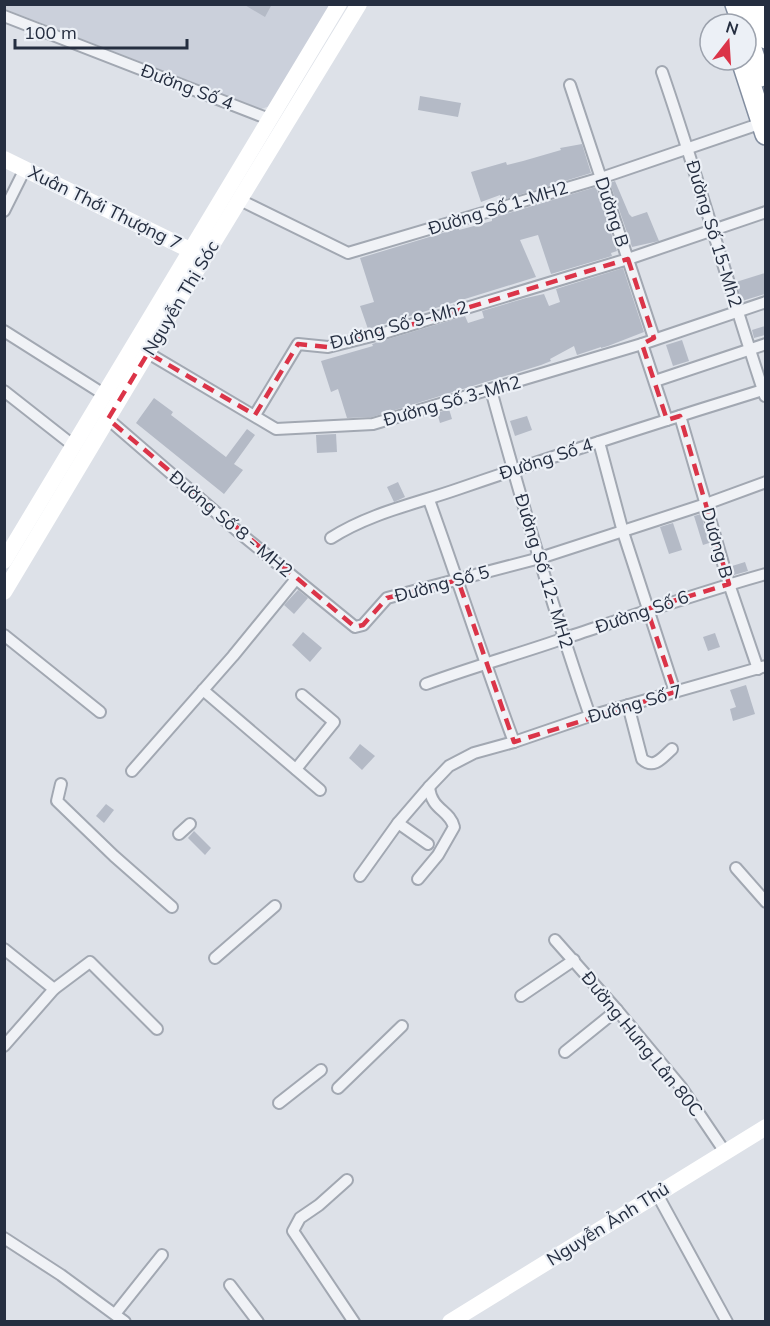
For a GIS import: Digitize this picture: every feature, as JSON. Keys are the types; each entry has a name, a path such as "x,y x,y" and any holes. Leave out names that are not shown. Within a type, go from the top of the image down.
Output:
{"highway":[{"path":"755,4 765,38"},
{"path":"758,71 765,93"},
{"path":"746,72 764,128"}],"main road":[{"name":"Nguyễn Thị Sóc","path":"4,592 148,353 197,254 269,119 339,4"},
{"name":"Nguyễn Thị Sóc","path":"6,557 105,395 197,254 240,200 359,4"},
{"name":"Xuân Thới Thượng 7","path":"4,159 197,254"},
{"name":"Nguyễn Ảnh Thủ","path":"450,1322 765,1127"}],"street":[{"name":"Đường Số 4","path":"4,16 269,119"},
{"name":"Đường Số 15-Mh2","path":"662,72 714,230 749,349 765,391"},
{"name":"Dường B","path":"570,85 654,339"},
{"name":"Đường Số 1-MH2","path":"240,200 348,253 764,128"},
{"path":"4,211 26,169"},
{"path":"628,259 765,212"},
{"name":"Đường Số 9-Mh2","path":"255,415 298,344 328,347 384,333 628,259"},
{"name":"Đường Số 3-Mh2","path":"148,353 276,429 373,424 642,344 765,302"},
{"path":"4,331 105,395"},
{"path":"642,344 667,420"},
{"path":"656,381 765,344"},
{"name":"Đường Số 12- MH2","path":"491,390 564,639 590,716"},
{"path":"4,391 74,446"},
{"name":"Đường Số 4","path":"331,537 377,514 429,500 599,442 765,391"},
{"name":"Dương B","path":"680,416 729,584 762,668"},
{"name":"Đường Số 8 - MH2","path":"108,419 355,627"},
{"path":"599,442 623,532 675,692"},
{"path":"706,504 765,482"},
{"path":"429,500 458,580 484,663 514,742"},
{"name":"Đường Số 5","path":"355,627 363,625 387,598 540,558 706,504"},
{"name":"Đường Số 6","path":"426,684 647,609 765,574"},
{"path":"132,771 296,579"},
{"path":"4,635 100,712"},
{"name":"Đường Số 7","path":"360,876 398,823 429,787 449,766 474,753 590,716 762,668"},
{"path":"203,690 320,790"},
{"path":"296,769 334,722 302,695"},
{"path":"628,705 642,759 649,764 656,764 672,749"},
{"path":"61,784 57,801 114,856 172,907"},
{"path":"418,879 438,855 454,827 450,818 431,800 429,787"},
{"path":"398,823 428,844"},
{"path":"179,834 190,824"},
{"path":"736,868 765,902"},
{"path":"215,958 274,906"},
{"name":"Đường Hưng Lân 80C","path":"555,940 681,1087 725,1152"},
{"path":"4,949 54,989"},
{"path":"521,996 574,960"},
{"path":"4,1046 54,989 90,962 157,1029"},
{"path":"565,1052 617,1010"},
{"path":"338,1088 402,1026"},
{"path":"279,1103 321,1070"},
{"path":"347,1180 319,1205 300,1218 293,1231 354,1322"},
{"path":"657,1194 727,1322"},
{"path":"4,1238 61,1275 125,1322"},
{"path":"115,1314 162,1256"},
{"path":"230,1285 258,1322"}],"highlighted area":[{"path":"628,259 654,338 642,344 667,420 680,416 729,584 647,609 675,692 514,742 458,580 387,598 363,625 355,627 108,419 148,353 255,415 298,344 328,347 384,333"}],"shaded area":[{"path":"4,5 330,5 270,106 261,109 5,9"}],"building":[{"path":"243,4 272,4 265,17"},
{"path":"420,96 461,103 458,117 418,110"},
{"path":"582,144 591,173 502,200 500,195 481,202 471,172 506,162 507,165 523,161 561,150 560,148"},
{"path":"615,181 629,214 632,217 647,212 659,241 632,247 610,183"},
{"path":"596,187 617,251 611,253 612,256 551,274 538,235 520,240 536,277 368,329 360,306 374,302 360,258 459,228 459,230 492,221 492,218"},
{"path":"623,268 644,332 577,355 574,346 541,365 372,417 347,418 338,389 331,392 321,361 465,316 468,323 484,318 482,311 526,298 544,294 549,306 560,302 556,289"},
{"path":"765,273 765,294 742,301 736,282"},
{"path":"765,326 765,335 754,338 752,330"},
{"path":"682,340 689,361 673,366 666,345"},
{"path":"154,398 173,412 171,415 226,457 247,429 255,435 234,464 243,470 224,494 136,423"},
{"path":"449,409 452,419 440,423 437,413"},
{"path":"527,416 532,430 515,436 510,421"},
{"path":"336,434 337,452 317,453 316,435"},
{"path":"398,482 405,497 394,502 387,487"},
{"path":"701,514 709,543 703,545 694,516"},
{"path":"673,523 682,550 669,554 660,527"},
{"path":"745,562 748,571 734,575 732,566"},
{"path":"298,590 308,598 294,614 284,605"},
{"path":"303,632 322,648 310,662 292,645"},
{"path":"715,633 720,647 708,651 703,637"},
{"path":"746,685 755,714 733,721 730,709 736,707 730,690"},
{"path":"360,744 375,756 362,770 349,758"},
{"path":"106,804 114,810 104,823 96,816"},
{"path":"194,831 211,848 205,855 188,838"}]}
